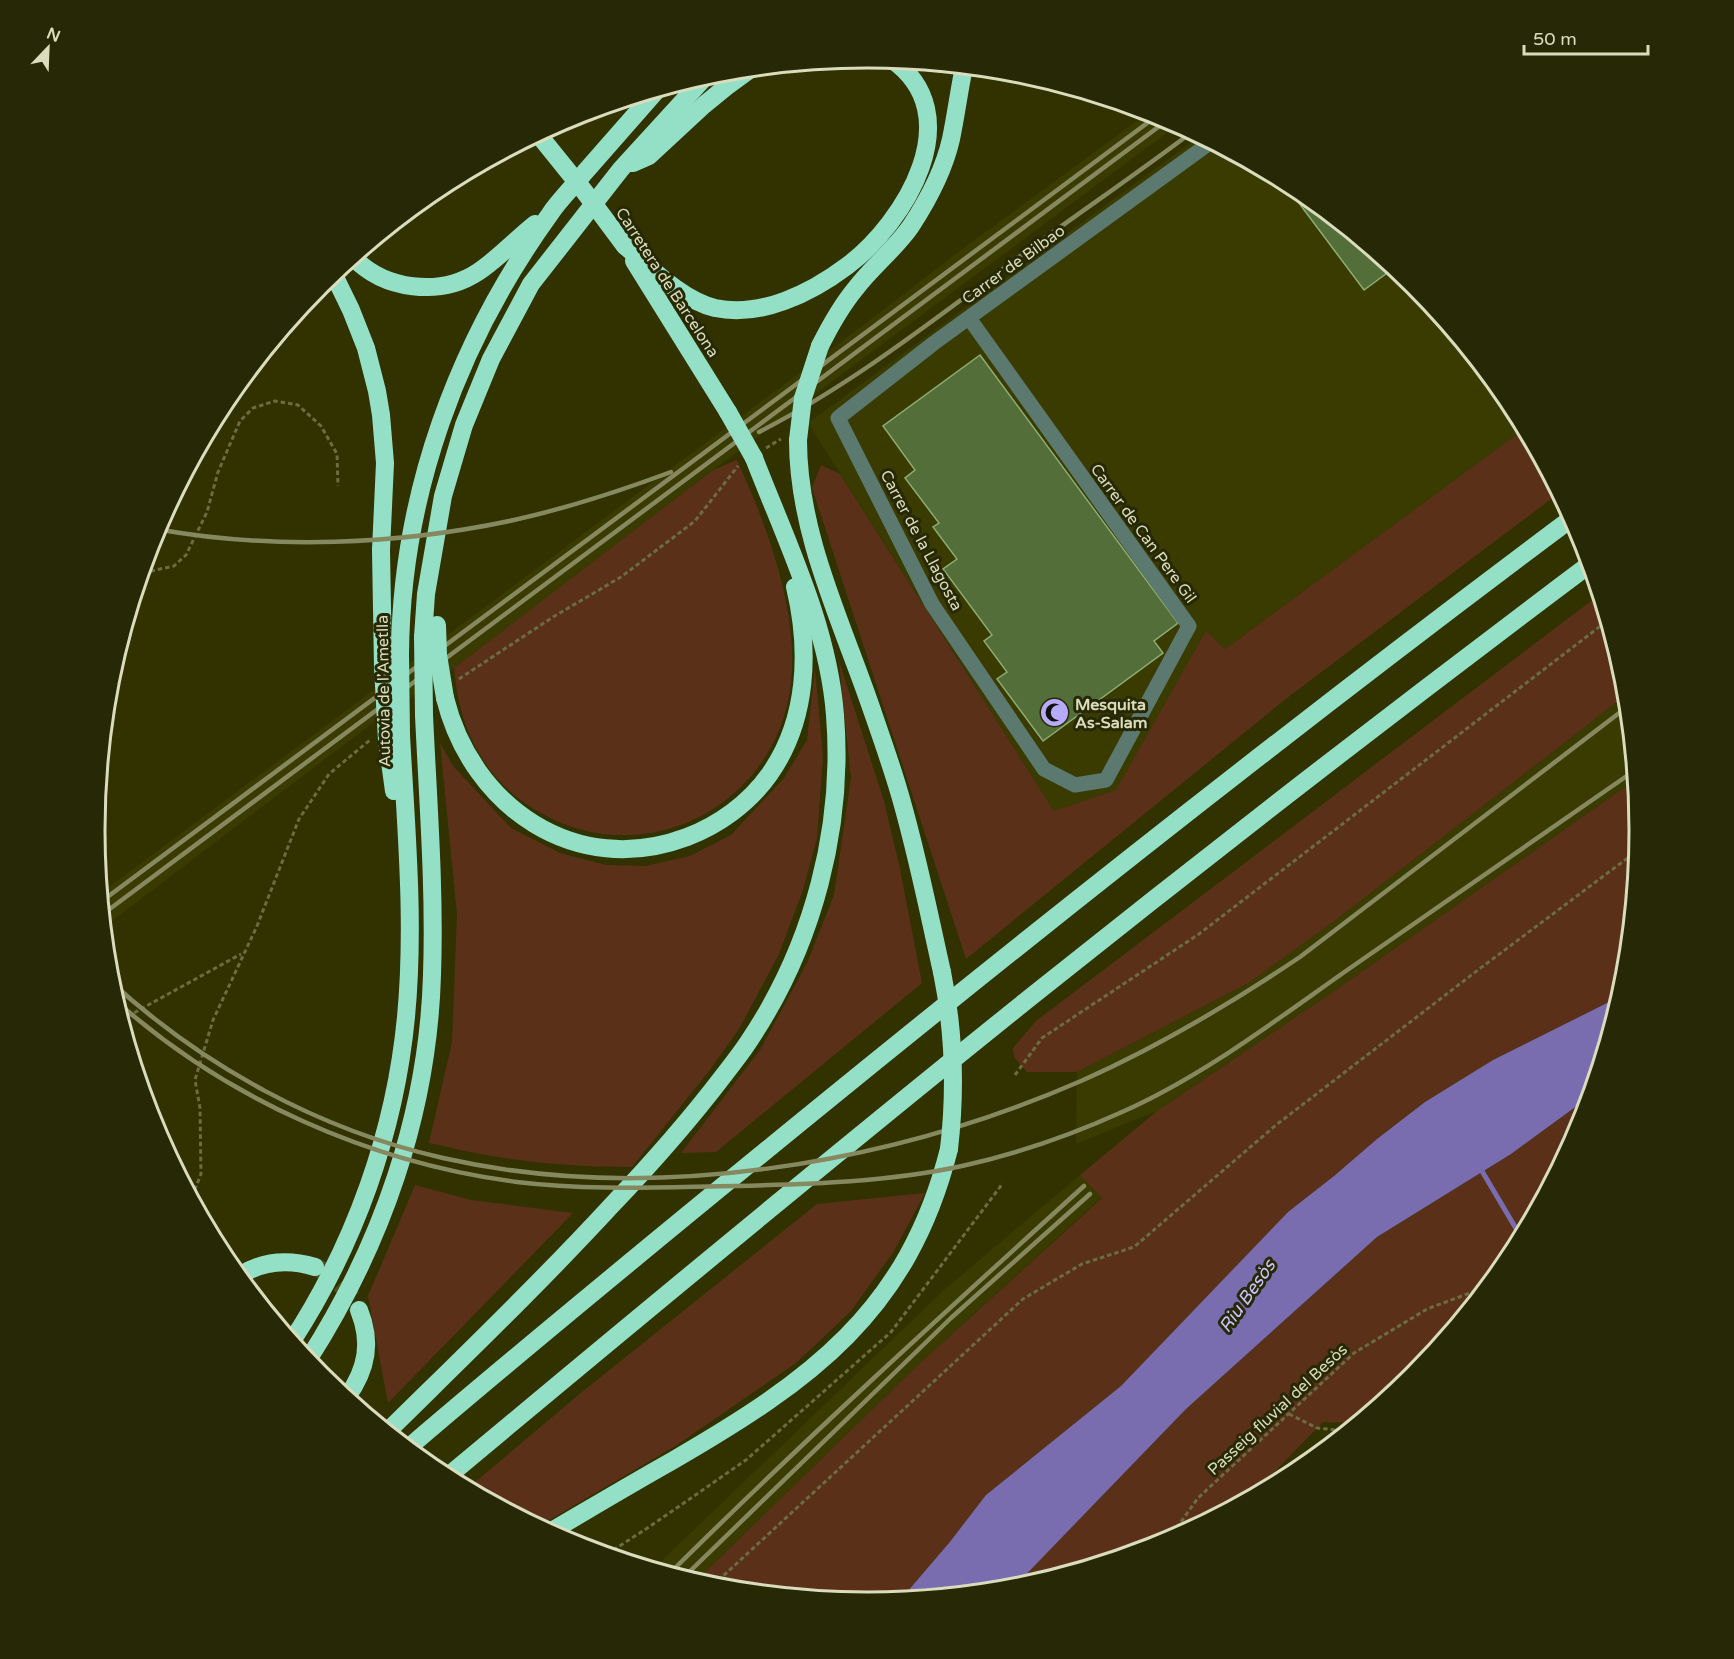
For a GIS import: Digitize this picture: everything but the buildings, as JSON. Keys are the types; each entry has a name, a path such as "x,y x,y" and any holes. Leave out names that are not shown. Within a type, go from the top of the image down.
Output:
{"highway":[{"path":"625,246 687,296 701,303 728,310 757,308 792,297 810,289 847,266 878,236 903,203 919,171 927,147 928,113 920,90 902,69"},
{"path":"560,1526 759,1408 794,1384 833,1350 867,1315 903,1264 919,1235 942,1178 953,1117 954,1076 952,1033 942,972 898,786 824,577 807,522 801,497 794,438 803,398 828,329 847,299 899,243 934,185 950,140 963,74"},
{"path":"621,169 650,156 704,105 738,79"},
{"path":"313,1352 354,1280 377,1230 398,1174 421,1079 431,1006 433,943 424,716 434,544 454,455 491,359 531,285 621,169 696,87"},
{"name":"Autovia de l'Ametlla","path":"296,1334 316,1301 349,1235 364,1198 387,1127 400,1060 406,1007 409,937 407,844 386,738 400,655 400,621 404,585 418,498 439,427 457,378 507,278 551,212 649,100"},
{"name":"Carretera de Barcelona","path":"542,141 584,191 625,246 728,412 752,457"},
{"path":"359,262 373,273 392,282 426,287 444,285 476,274 551,212"},
{"path":"338,282 366,348 381,415 385,464 381,550 386,738"},
{"path":"752,457 824,577"},
{"path":"393,1426 532,1289 661,1153 703,1103 750,1040 792,965 815,902 828,848 836,765 835,715 826,657 810,600 752,457"},
{"path":"430,631 438,655 450,718 459,739 470,761 485,781 514,811 554,834 590,845 627,849 646,848 671,842 714,825 743,803 769,776 790,734 800,703 804,644 799,603 780,524"},
{"path":"415,1442 686,1215 1048,922 1352,685 1564,524"},
{"path":"455,1470 760,1216 1027,1000 1393,713 1583,569"},
{"path":"246,1271 273,1262 301,1263 315,1267"},
{"path":"351,1389 364,1365 366,1351 364,1324 359,1311"}],"street":[{"name":"Carrer de Bilbao","path":"838,418 969,318 1205,146"},
{"name":"Carrer de Can Pere Gil","path":"969,318 1189,626 1106,780"},
{"name":"Carrer de la Llagosta","path":"838,418 932,604 1044,769 1075,785 1106,780"}],"path":[{"path":"150,571 174,566 186,555 207,512 218,472 240,422 253,408 275,401 298,405 321,426 337,454 338,486"},
{"path":"458,680 553,617 621,577 694,521 752,457 779,439 794,438"},
{"path":"1015,1075 1042,1038 1199,934 1601,626"},
{"path":"195,1188 201,1174 200,1108 195,1080 213,1020 257,926 299,819 329,774 386,738"},
{"path":"721,1578 1023,1299 1082,1264 1134,1247 1276,1125 1628,858"},
{"path":"129,1016 243,953"},
{"name":"Passeig fluvial del Besòs","path":"1180,1524 1198,1498 1354,1353 1427,1309 1473,1292"},
{"path":"1289,1414 1317,1428 1336,1430"}],"shaded area":[{"path":"1140,119 1170,131 713,470 454,668 374,722 111,921 108,888"},
{"path":"1193,141 1248,170 1290,196 1331,225 1369,257 1440,327 1472,366 1518,433 1225,649 1206,632 1116,791 1054,811 808,423"},
{"path":"1518,433 1553,498 1287,698 966,959 812,488 821,465 840,474 1054,811 1116,790 1206,631 1225,649"},
{"path":"737,460 771,545 787,606 792,667 789,696 776,736 756,771 728,798 695,819 658,832 619,835 580,829 541,813 508,789 482,758 470,737 462,714 454,668 713,470"},
{"path":"1593,599 1603,632 1617,702 1337,919 1250,982 1077,1072 1027,1072 1014,1057 1013,1048 1036,1021"},
{"path":"839,661 884,801 922,983 716,1152 681,1153 760,1050 807,963 834,895 851,778"},
{"path":"815,669 823,756 817,838 803,890 779,954 739,1029 709,1071 632,1167 579,1166 527,1161 484,1155 429,1143 452,1042 457,914 440,743 453,766 511,828 560,853 606,865 645,866 690,856 731,835 784,778 807,740"},
{"path":"1617,702 1627,785 1330,994 1157,1111 1076,1144 1077,1072 1250,982 1337,919"},
{"path":"1627,785 1629,830 1627,879 1622,929 1609,1002 1493,1060 1425,1102 1288,1212 1121,1386 986,1495 908,1590 867,1592 817,1590 768,1585 704,1574 920,1363 1102,1198 1080,1175 1157,1111 1330,994"},
{"path":"1577,1106 1550,1167 1501,1253 1440,1332 1369,1402 1344,1423 1323,1422 1273,1474 1204,1513 1112,1551 1026,1575 1186,1409 1377,1237 1511,1154"},
{"path":"1080,1175 1102,1197 920,1363 704,1574 660,1563 945,1289"},
{"path":"415,1185 471,1200 573,1213 388,1403 368,1296"},
{"path":"925,1193 894,1251 851,1311 796,1363 677,1445 548,1521 475,1482 582,1392 817,1204"}],"water":[{"name":"Riu Besòs","path":"1609,1002 1589,1074 1577,1106 1511,1154 1377,1237 1186,1409 1026,1575 966,1585 908,1590 986,1495 1121,1386 1288,1212 1425,1102 1493,1060"}],"waterway":[{"path":"1479,1166 1516,1229"}],"tunnel":[{"path":"318,1268 342,1286 359,1310"}],"railway":[{"path":"109,896 1149,122"},
{"path":"110,909 1159,126"},
{"path":"759,432 859,373 1185,137"},
{"path":"166,531 200,536 290,542 335,542 425,535 534,515 594,499 671,472"},
{"path":"123,992 184,1041 265,1091 352,1130 397,1146 443,1158 522,1172 603,1178 685,1176 767,1169 849,1155 929,1135 1007,1110 1110,1068 1193,1024 1300,957 1619,713"},
{"path":"127,1010 204,1068 302,1121 354,1142 462,1173 544,1185 626,1188 793,1184 906,1176 983,1161 1044,1143 1122,1112 1180,1083 1263,1030 1627,776"},
{"path":"676,1567 823,1426 1084,1186"},
{"path":"690,1571 951,1318 1090,1194"}],"place":[{"name":"Mesquita As-Salam","path":"1054,713"}]}
